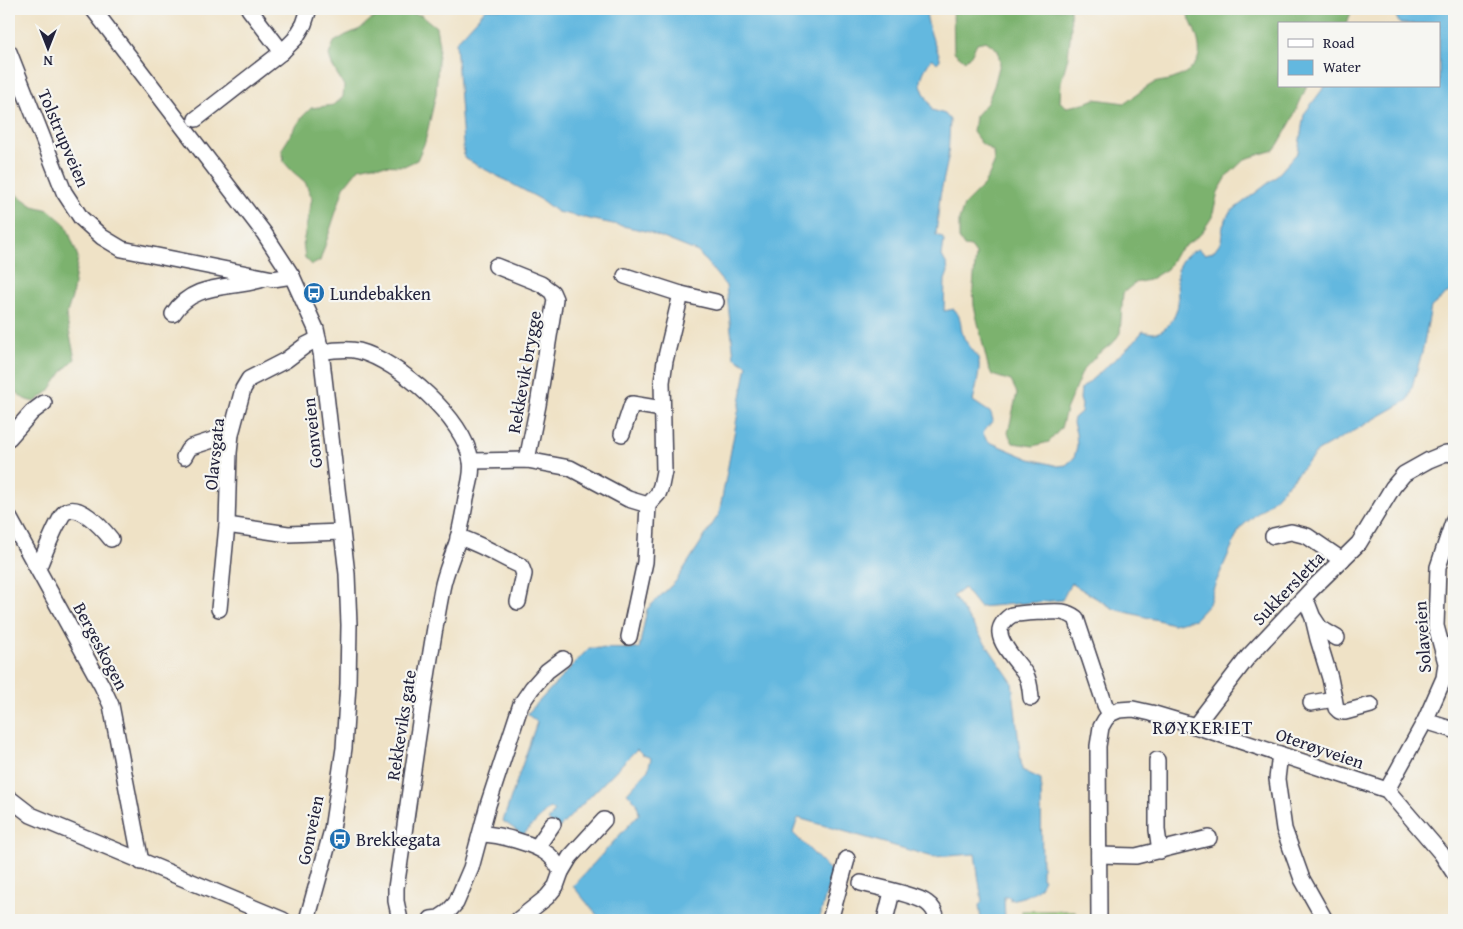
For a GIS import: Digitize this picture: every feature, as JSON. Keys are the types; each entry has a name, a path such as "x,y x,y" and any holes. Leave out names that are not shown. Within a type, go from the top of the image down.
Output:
{"street":[{"name":"Gonveien","path":"93,9 264,233 292,276 312,320 320,345 347,574 349,625 348,684 344,748 332,830 307,920"},
{"path":"249,9 282,52"},
{"path":"196,118 282,52 295,39 304,24 309,9"},
{"name":"Tolstrupveien","path":"9,52 64,192 81,218 102,237 122,249 273,279 292,276"},
{"name":"Rekkevik brygge","path":"496,266 542,284 552,292 555,299 527,460"},
{"path":"625,276 681,294 716,302"},
{"name":"Tolstrupveien","path":"172,314 184,302 199,292 243,284 267,277"},
{"path":"629,637 645,562 648,505 658,494 664,471 663,375 681,294"},
{"name":"Olavsgata","path":"219,609 227,526 229,452 231,434 243,390 249,379 286,360 306,345 320,345"},
{"name":"Rekkeviks gate","path":"320,345 357,350 373,355 414,382 434,400 453,423 465,443 471,461 470,480 458,537 442,587 417,742 396,888 396,901 400,920"},
{"path":"9,438 32,412 44,403"},
{"path":"622,434 632,404 662,409"},
{"path":"184,457 191,447 231,434"},
{"name":"Sukkersletta","path":"1195,726 1248,657 1311,590 1359,543 1393,487 1404,474 1446,453 1454,454"},
{"name":"Rekkevik brygge","path":"471,461 527,460 570,468 628,499 648,505"},
{"path":"38,569 63,514 68,511 76,510 88,515 103,529 110,539"},
{"name":"Bergeskogen","path":"9,517 111,705 141,862"},
{"name":"Solaveien","path":"1387,790 1425,721 1444,678 1446,663 1436,626 1438,567 1454,519"},
{"path":"227,526 288,534 342,532"},
{"path":"1273,536 1291,532 1307,536 1342,560"},
{"path":"458,537 472,541 500,557 522,566 524,574 518,602"},
{"path":"1302,600 1308,605 1313,618 1320,649 1330,678 1336,708 1339,711 1345,712 1370,705"},
{"path":"1031,698 1027,676 1003,643 1000,633 1001,626 1006,619 1013,615 1052,612 1064,612 1072,615 1076,618 1081,630 1105,705 1110,714 1101,727 1098,746 1099,920"},
{"path":"1313,618 1320,628 1337,638"},
{"path":"431,919 439,918 456,903 471,868 492,790 521,704 547,671 563,659"},
{"path":"1311,703 1334,699"},
{"name":"Oterøyveien","path":"1110,714 1118,710 1133,709 1151,712 1387,790"},
{"path":"1425,721 1454,730"},
{"path":"1280,754 1277,779 1284,829 1302,880 1325,920"},
{"path":"1157,760 1157,830 1160,851"},
{"path":"1387,790 1441,853 1454,873"},
{"path":"9,798 31,815 283,920"},
{"path":"518,920 547,897 556,886 561,872 570,857 604,820"},
{"path":"537,848 552,824"},
{"path":"481,834 502,837 537,848 550,856 561,872"},
{"path":"1099,855 1136,856 1209,838"},
{"path":"830,920 846,859"},
{"path":"861,884 927,903 933,909 937,920"},
{"path":"885,920 892,892"}],"green space":[{"path":"953,9 1070,9 1071,29 1068,57 1061,82 1060,102 1067,107 1083,104 1095,99 1125,103 1154,83 1173,79 1186,73 1194,65 1198,57 1198,40 1185,9 1353,9 1347,22 1278,22 1278,88 1306,88 1278,145 1274,150 1245,159 1228,175 1218,192 1212,217 1201,234 1177,252 1167,269 1149,280 1135,283 1123,293 1120,333 1114,342 1098,354 1083,370 1066,410 1061,428 1049,442 1033,446 1013,443 1008,433 1017,393 1011,381 992,375 988,366 974,306 973,287 976,254 971,247 964,246 959,238 959,220 964,205 984,185 994,164 993,151 981,143 973,132 975,116 987,103 994,86 1000,63 998,50 986,41 977,43 971,55 965,61 954,52"},
{"path":"402,12 421,15 436,27 439,45 436,94 425,142 417,160 404,166 373,165 359,168 344,187 320,261 312,265 305,258 303,243 312,198 305,182 284,162 282,149 302,117 311,108 334,105 343,97 344,86 332,65 329,55 334,42 360,29 381,14"},
{"path":"9,189 33,206 49,210 66,225 78,257 72,297 66,316 75,359 64,370 49,391 35,402 22,397 9,386"},
{"path":"1022,911 1075,911 1075,920 1022,920"}],"water":[{"path":"486,9 926,9 934,44 940,60 937,63 932,58 924,72 921,84 932,110 945,114 950,120 948,159 940,196 936,235 942,237 944,241 942,256 947,265 948,272 945,280 944,311 954,309 957,313 964,338 978,358 979,373 973,401 991,413 993,420 983,433 987,441 1030,459 1058,466 1066,465 1074,458 1077,446 1073,423 1074,418 1081,412 1081,389 1132,344 1143,331 1160,332 1168,326 1174,317 1178,303 1177,278 1179,265 1183,259 1198,249 1205,254 1213,252 1221,241 1223,226 1229,213 1275,178 1298,152 1304,114 1324,88 1440,88 1440,22 1399,22 1393,11 1394,9 1454,9 1454,288 1431,307 1422,353 1408,400 1318,451 1273,500 1240,528 1214,587 1209,604 1195,619 1173,624 1114,609 1071,583 1062,600 979,607 964,588 953,596 1012,682 1022,770 1041,779 1042,878 1044,879 1039,888 1030,894 1010,900 1010,897 1004,897 1005,920 981,920 979,905 982,902 975,854 933,857 798,818 793,833 832,872 819,920 601,920 573,886 639,814 637,803 627,793 648,770 651,758 643,755 637,749 558,829 548,820 555,811 549,808 523,835 503,821 537,722 527,714 589,648 639,649 647,609 676,581 719,514 747,365 734,357 726,286 698,252 646,231 557,212 540,199 464,158 456,42"}],"place":[{"name":"Lundebakken","path":"314,293"},
{"name":"Brekkegata","path":"340,839"}],"district":[{"name":"RØYKERIET","path":"1203,727"}]}
